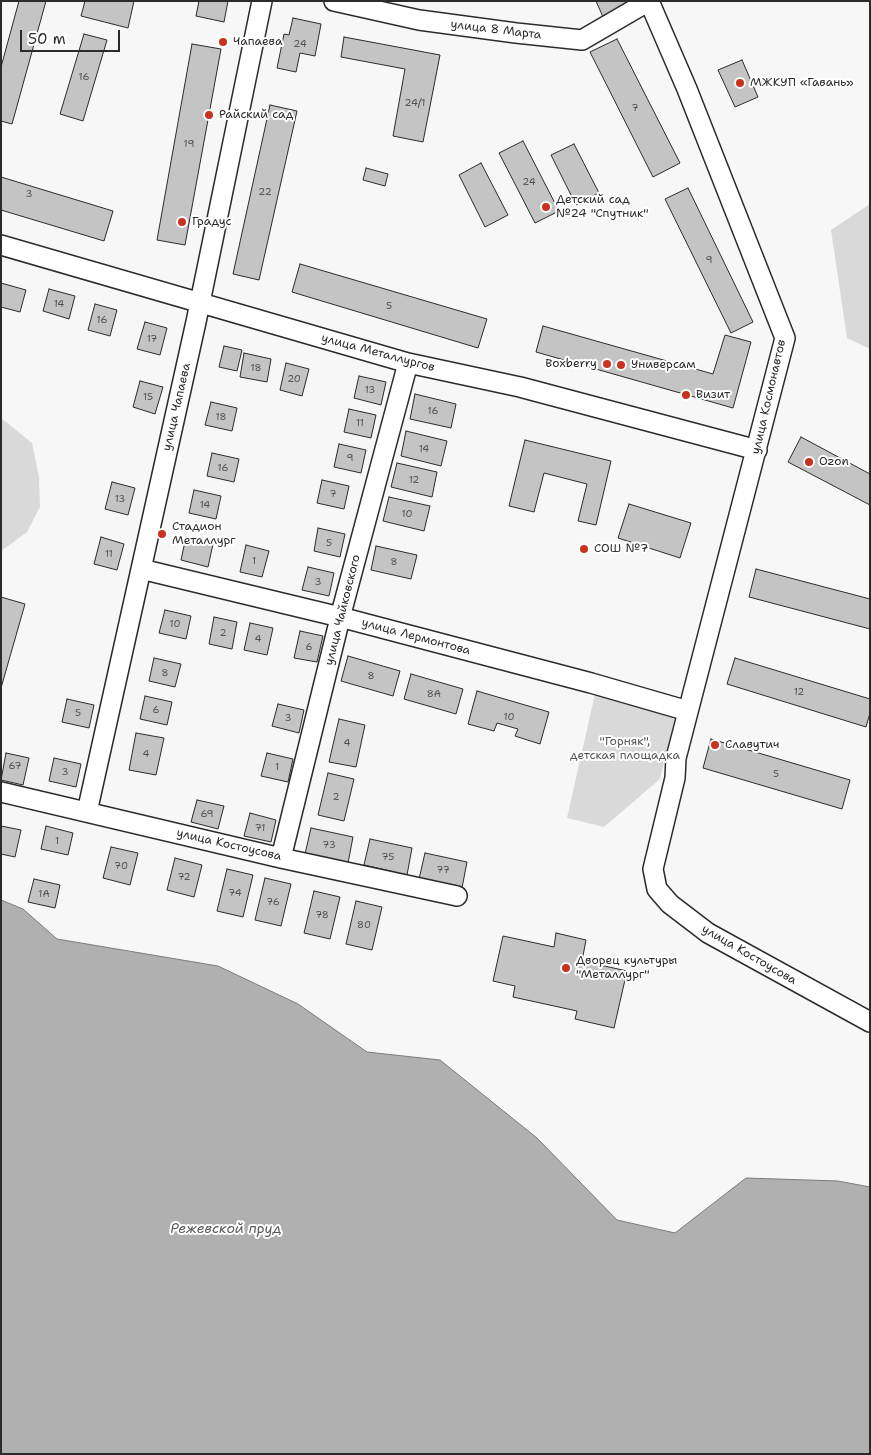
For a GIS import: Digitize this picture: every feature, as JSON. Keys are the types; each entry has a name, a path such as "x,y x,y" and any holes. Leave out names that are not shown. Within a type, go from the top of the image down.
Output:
{"street":[{"name":"улица Чапаева","path":"87,812 126,606 141,569 200,302 262,1"},
{"name":"улица 8 Марта","path":"334,1 419,20 582,40 649,1"},
{"name":"улица Космонавтов","path":"649,1 687,90 785,338 676,758 675,778"},
{"name":"улица Металлургов","path":"1,245 408,363 520,387 757,450"},
{"name":"улица Чайковского","path":"281,858 340,617 408,363"},
{"name":"улица Лермонтова","path":"141,569 340,617 688,711"},
{"name":"улица Костоусова","path":"675,778 653,869 657,889 670,904 708,933 870,1022"},
{"name":"улица Костоусова","path":"1,792 281,858 457,896"}],"green space":[{"path":"870,204 870,349 847,338 831,230"},
{"path":"1,418 32,443 39,477 40,507 27,532 1,551"},
{"name":"\"Горняк\", детская площадка","path":"595,694 676,713 660,779 604,827 567,818"}],"water":[{"name":"Режевской пруд","path":"1,900 23,909 57,939 218,966 298,1004 367,1052 440,1060 537,1138 617,1220 675,1233 746,1178 838,1181 870,1187 870,1454 1,1454"}],"building":[{"path":"19,1 46,1 12,124 1,121 1,67"},
{"path":"85,1 134,1 128,28 81,16"},
{"path":"199,1 228,1 224,22 196,16"},
{"path":"596,1 628,1 630,6 603,17"},
{"path":"293,18 321,24 315,56 300,53 296,72 277,68 284,34 289,35"},
{"path":"84,34 107,40 83,121 60,114"},
{"path":"344,37 440,55 423,142 393,136 405,69 341,57"},
{"path":"617,39 680,163 653,177 590,52"},
{"path":"192,44 221,49 185,245 157,240"},
{"path":"742,60 758,97 735,107 718,70"},
{"path":"270,105 297,111 259,280 233,274"},
{"path":"523,141 559,211 535,223 499,153"},
{"path":"574,144 599,193 576,205 551,155"},
{"path":"481,163 508,215 485,227 459,175"},
{"path":"366,168 388,174 385,186 363,180"},
{"path":"1,177 113,211 104,241 1,210"},
{"path":"688,188 753,322 731,333 665,199"},
{"path":"300,264 487,319 478,348 292,292"},
{"path":"1,283 26,290 20,312 1,307"},
{"path":"49,289 75,296 69,319 43,311"},
{"path":"95,304 117,310 110,336 88,330"},
{"path":"145,322 167,328 160,355 137,349"},
{"path":"543,326 713,374 725,335 751,342 733,408 536,352"},
{"path":"224,346 242,350 237,371 219,367"},
{"path":"244,353 271,359 267,382 240,377"},
{"path":"286,363 309,369 302,396 280,390"},
{"path":"359,376 386,382 381,405 354,398"},
{"path":"140,381 163,387 155,414 133,407"},
{"path":"415,394 456,404 451,428 410,419"},
{"path":"211,402 237,408 232,431 205,425"},
{"path":"349,409 376,415 371,438 344,432"},
{"path":"406,431 447,441 441,466 401,456"},
{"path":"801,437 870,474 870,505 788,462"},
{"path":"525,440 611,461 596,525 578,521 587,484 544,473 534,512 509,506"},
{"path":"339,444 366,450 361,473 334,467"},
{"path":"212,453 239,459 234,482 207,476"},
{"path":"397,463 437,472 432,497 391,487"},
{"path":"322,480 349,486 344,509 317,503"},
{"path":"112,482 135,488 128,515 105,509"},
{"path":"194,490 221,496 216,519 189,513"},
{"path":"389,497 430,506 424,531 383,521"},
{"path":"629,504 691,523 680,558 618,538"},
{"path":"318,528 345,534 340,557 314,551"},
{"path":"101,537 124,544 117,570 94,564"},
{"path":"186,537 213,544 208,567 181,560"},
{"path":"246,545 269,551 262,577 240,572"},
{"path":"376,546 417,555 411,579 371,570"},
{"path":"308,567 334,573 329,596 302,590"},
{"path":"756,569 870,599 870,629 749,597"},
{"path":"1,597 25,604 1,688"},
{"path":"165,610 191,616 186,639 159,633"},
{"path":"214,617 237,622 232,649 209,644"},
{"path":"250,623 273,628 267,655 244,650"},
{"path":"300,631 323,636 317,662 294,658"},
{"path":"348,656 400,671 393,696 341,681"},
{"path":"154,658 181,664 175,687 149,681"},
{"path":"735,658 870,699 870,713 866,727 727,684"},
{"path":"411,674 463,689 456,714 404,699"},
{"path":"477,691 549,712 540,744 515,736 518,729 497,723 494,731 468,724"},
{"path":"145,696 172,702 167,725 140,719"},
{"path":"67,699 94,705 89,728 62,722"},
{"path":"278,704 304,710 299,733 272,726"},
{"path":"339,719 365,725 356,767 329,762"},
{"path":"136,733 164,738 156,775 129,770"},
{"path":"711,739 850,780 842,809 703,768"},
{"path":"6,753 29,758 23,785 1,780"},
{"path":"267,753 293,759 288,782 261,776"},
{"path":"54,758 81,764 76,787 49,781"},
{"path":"328,773 354,779 344,821 318,815"},
{"path":"197,800 224,806 218,829 191,822"},
{"path":"250,813 276,820 271,842 244,836"},
{"path":"1,826 21,830 15,857 1,854"},
{"path":"46,826 73,833 68,855 41,849"},
{"path":"311,828 353,837 348,863 305,854"},
{"path":"370,839 412,848 407,875 364,865"},
{"path":"111,847 138,853 130,885 103,878"},
{"path":"425,853 467,862 462,888 419,879"},
{"path":"175,858 202,865 194,897 167,890"},
{"path":"227,869 253,875 243,917 217,911"},
{"path":"265,878 291,884 281,926 255,920"},
{"path":"34,879 60,885 55,908 28,902"},
{"path":"314,891 340,897 330,939 304,933"},
{"path":"356,901 382,907 372,950 346,944"},
{"path":"556,933 586,940 582,961 627,971 614,1028 575,1019 577,1011 513,997 515,986 493,981 503,936 554,947"}],"place":[{"name":"Чапаева","path":"223,42"},
{"name":"МЖКУП «Гавань»","path":"740,83"},
{"name":"Райский сад","path":"209,115"},
{"name":"Детский сад №24 \"Спутник\"","path":"546,207"},
{"name":"Градус","path":"182,222"},
{"name":"Boxberry","path":"607,364"},
{"name":"Универсам","path":"621,365"},
{"name":"Визит","path":"686,395"},
{"name":"Ozon","path":"809,462"},
{"name":"Стадион Металлург","path":"162,534"},
{"name":"СОШ №7","path":"584,549"},
{"name":"Славутич","path":"715,745"},
{"name":"Дворец культуры \"Металлург\"","path":"566,968"}]}
